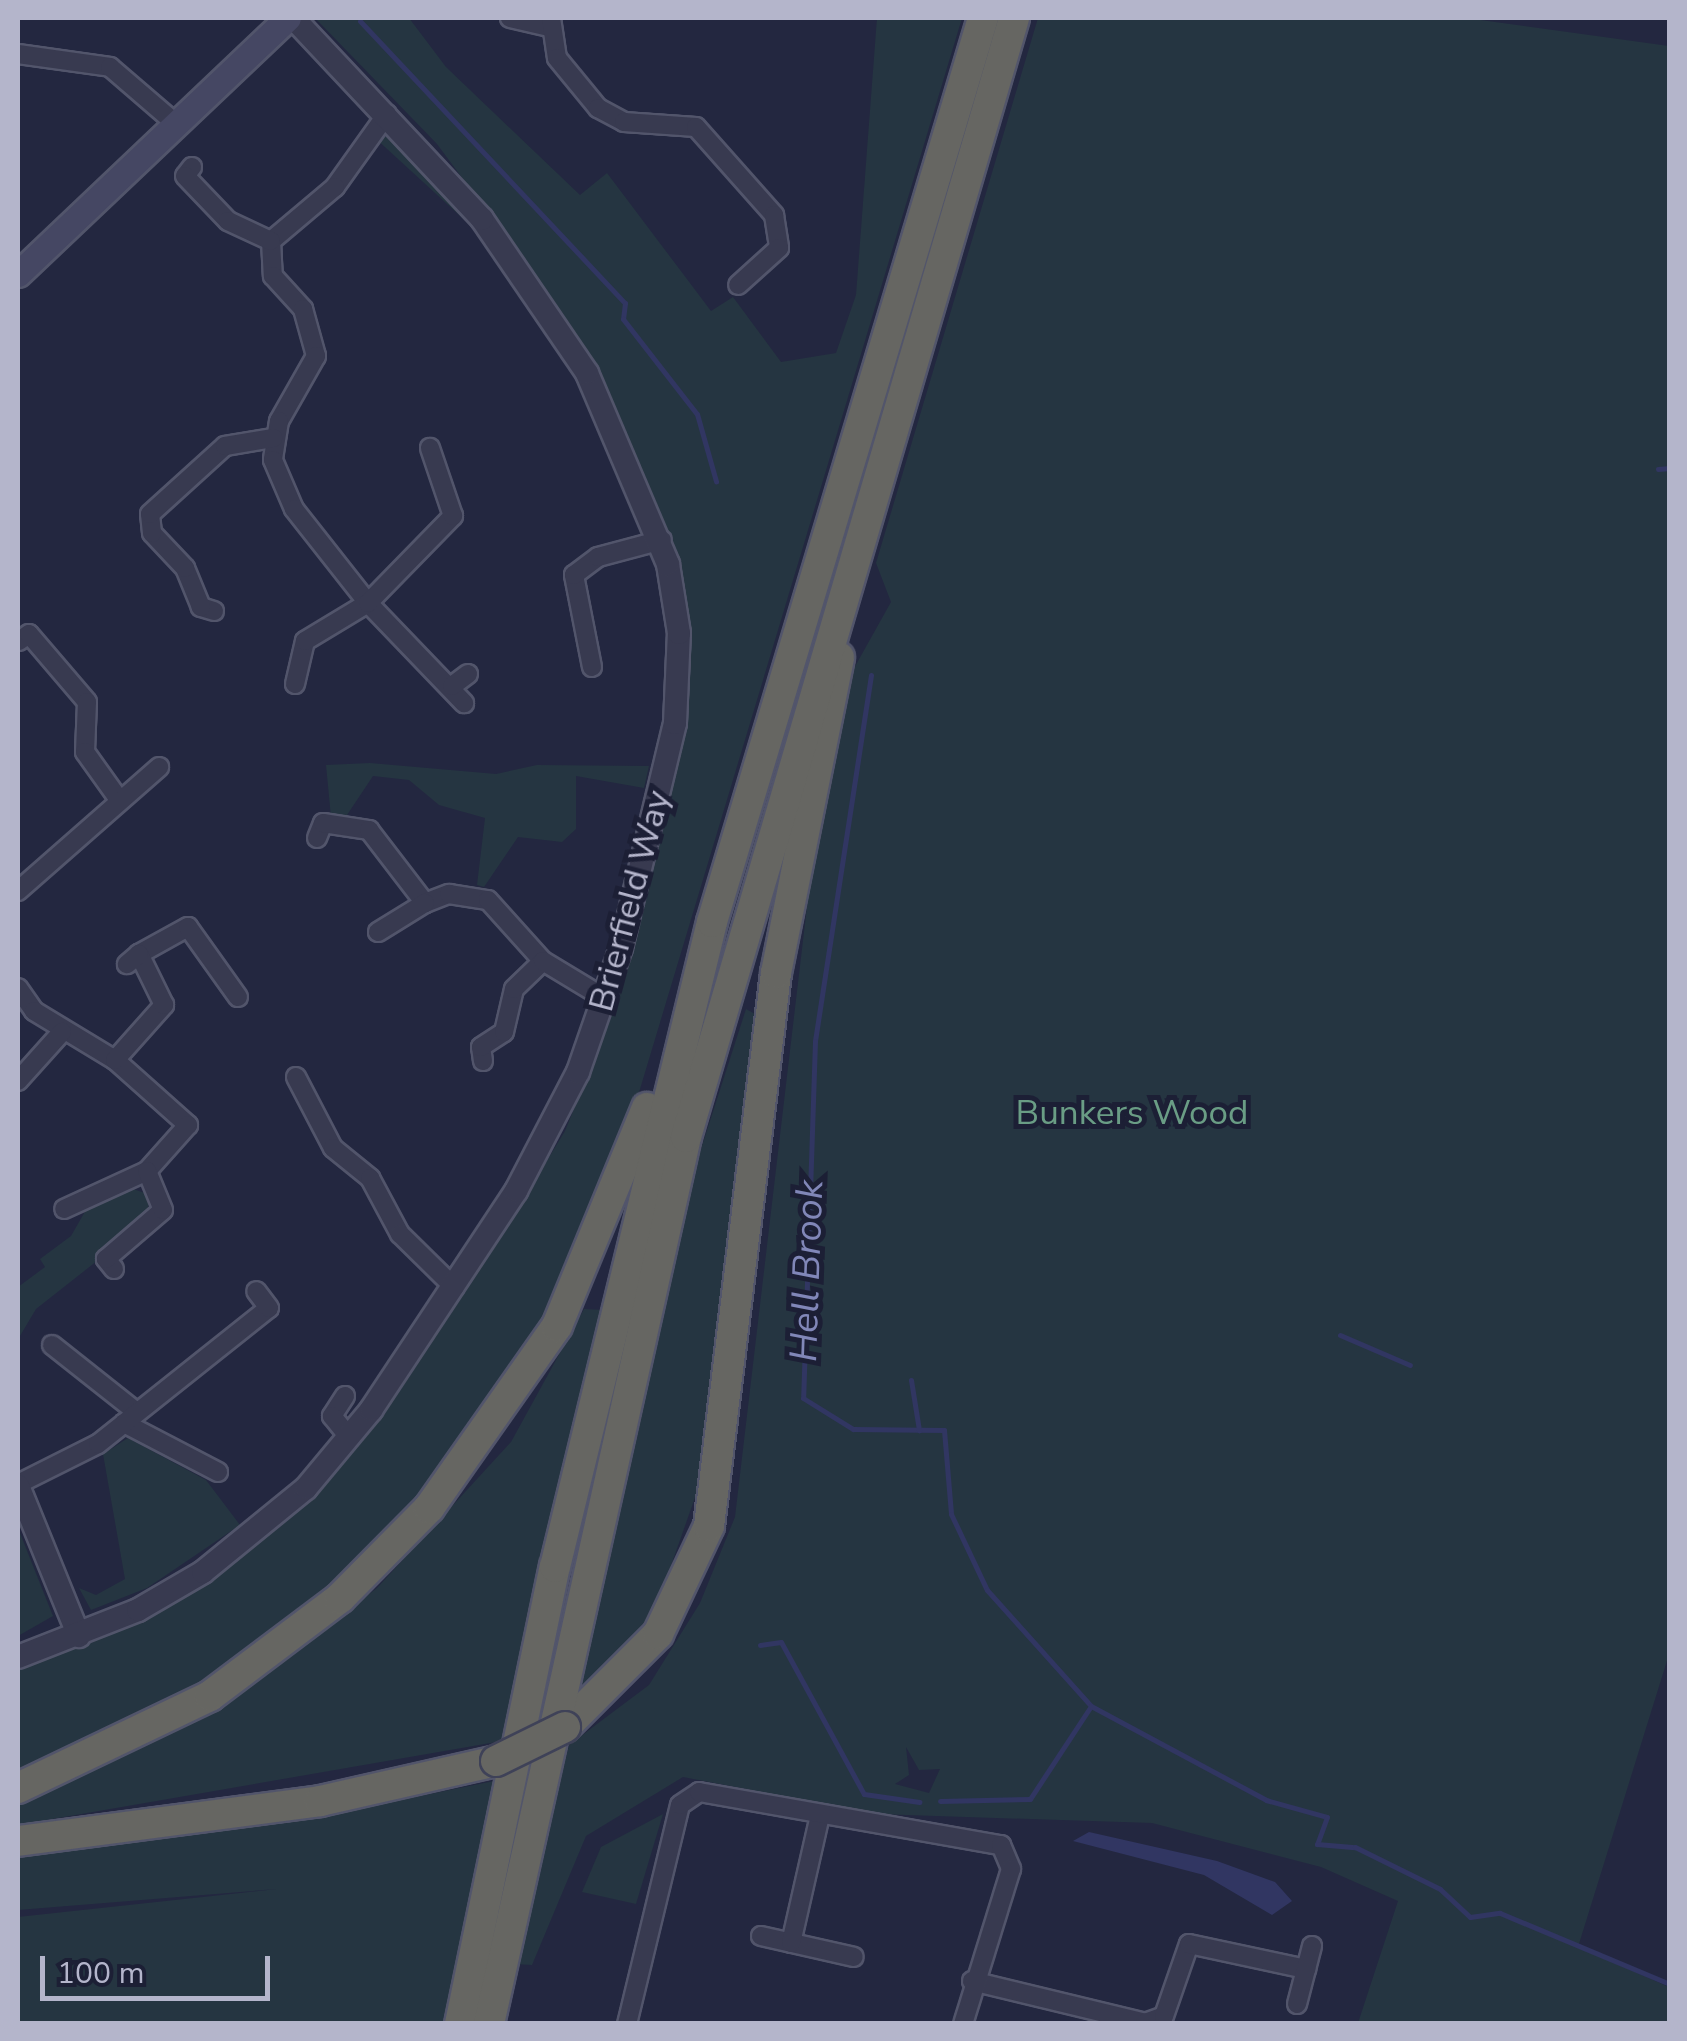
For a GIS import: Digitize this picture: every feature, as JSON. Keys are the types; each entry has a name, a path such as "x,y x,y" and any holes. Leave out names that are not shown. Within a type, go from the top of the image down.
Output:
{"highway":[{"path":"18,1788 156,1727 261,1660 375,1566 469,1460 556,1326 604,1226 712,922 983,18"},
{"path":"489,2024 686,1138 860,526 1014,18"},
{"path":"18,1841 338,1798 496,1761 565,1728 622,1680 672,1614 715,1500 776,973 860,526"},
{"path":"460,2024 556,1567 712,922"}],"main road":[{"path":"18,274 290,18"}],"street":[{"name":"Brierfield Way","path":"18,1657 79,1636 249,1539 350,1438 454,1287 548,1133 606,998 680,690 662,540 557,321 482,219 387,114 290,18"},
{"path":"510,18 550,22 558,58 598,108 624,122 696,127 774,214 779,248 738,285"},
{"path":"18,54 110,68 175,123"},
{"path":"270,241 334,187 387,114"},
{"path":"192,167 185,176 228,221 270,241"},
{"path":"270,241 272,276 303,309 316,356 273,438 282,490 368,603 452,686 464,703"},
{"path":"214,611 201,606 185,568 152,534 150,514 224,446 273,438"},
{"path":"295,684 305,642 368,603 453,516 429,448"},
{"path":"593,667 574,575 598,557 662,540"},
{"path":"18,641 37,642 87,702 85,752 120,801"},
{"path":"452,686 468,674"},
{"path":"18,891 120,801 154,779"},
{"path":"317,838 323,822 369,830 425,903"},
{"path":"378,932 425,903 449,894 488,900 543,961 606,998"},
{"path":"115,1060 164,1004 133,959 188,927 238,996"},
{"path":"483,1061 481,1047 504,1032 514,989 543,961"},
{"path":"18,988 62,1032 115,1060 188,1125 147,1171 64,1209"},
{"path":"18,1081 62,1032"},
{"path":"296,1077 333,1148 370,1178 400,1234 454,1287"},
{"path":"114,1270 106,1259 163,1210 147,1171"},
{"path":"79,1636 18,1485 129,1417 268,1308 256,1291"},
{"path":"52,1344 129,1417 218,1472"},
{"path":"344,1396 332,1416 350,1438"},
{"path":"627,2024 689,1795 982,1840 1012,1856 972,1980 963,2024"},
{"path":"791,1943 820,1816"},
{"path":"762,1936 854,1957"},
{"path":"972,1980 1145,2023 1164,2016 1189,1944 1306,1968"},
{"path":"1297,2004 1312,1946"}],"green space":[{"path":"315,18 409,18 446,67 580,195 607,173 711,311 733,297 781,362 836,353 856,295 877,18 962,18 625,1139 551,1306 491,1406 409,1509 298,1614 200,1685 18,1774 18,1667 158,1611 280,1527 354,1451 496,1244 565,1131 619,998 682,747 689,676 681,585 644,478 526,264 437,144"},
{"name":"Bunkers Wood","path":"1038,18 1466,18 1669,46 1670,1651 1578,1947 1669,1987 1669,2023 1358,2023 1398,1901 1321,1867 1152,1823 876,1814 683,1777 586,1836 532,1965 514,1964 569,1745 649,1685 700,1603 735,1517 810,881 853,670 891,602 876,563","holes":["906,1747 919,1770 940,1769 929,1793 895,1784 909,1775"]},
{"path":"374,137 393,137 471,226"},
{"path":"370,763 496,774 537,765 649,766 644,788 576,776 576,829 562,842 518,837 484,887 477,885 485,818 439,805 409,780 373,776 343,821 331,817 326,765"},
{"path":"746,1009 755,1014 704,1472 655,1611 579,1694 699,1155"},
{"path":"130,1188 148,1194 149,1220 36,1309 20,1336 18,1287 45,1267 40,1259 71,1236 87,1208"},
{"path":"584,1309 604,1310 502,1741 18,1825 18,1804 208,1716 377,1588 511,1442"},
{"path":"128,1438 206,1480 240,1525 147,1588 91,1610 79,1588 96,1595 125,1579 103,1454"},
{"path":"18,1528 53,1616 18,1636"},
{"path":"494,1781 452,2023 18,2024 18,1917 277,1889 18,1910 18,1854 331,1814"},
{"path":"663,1814 636,1904 582,1892 601,1847"}],"water":[{"path":"1089,1832 1217,1861 1275,1882 1292,1901 1272,1915 1204,1875 1073,1841"}],"waterway":[{"path":"360,21 625,303 623,319 697,414 716,481"},
{"path":"1658,469 1670,468"},
{"name":"Hell Brook","path":"871,675 815,1041 803,1398 853,1429 944,1430 951,1514 987,1590 1091,1706 1030,1799 940,1801"},
{"path":"1340,1335 1410,1365"},
{"path":"911,1380 919,1430"},
{"path":"760,1645 781,1642 864,1794 919,1802"},
{"name":"Hell Brook","path":"1091,1706 1266,1800 1327,1817 1317,1844 1355,1847 1440,1889 1470,1917 1500,1913 1670,1984"}]}
